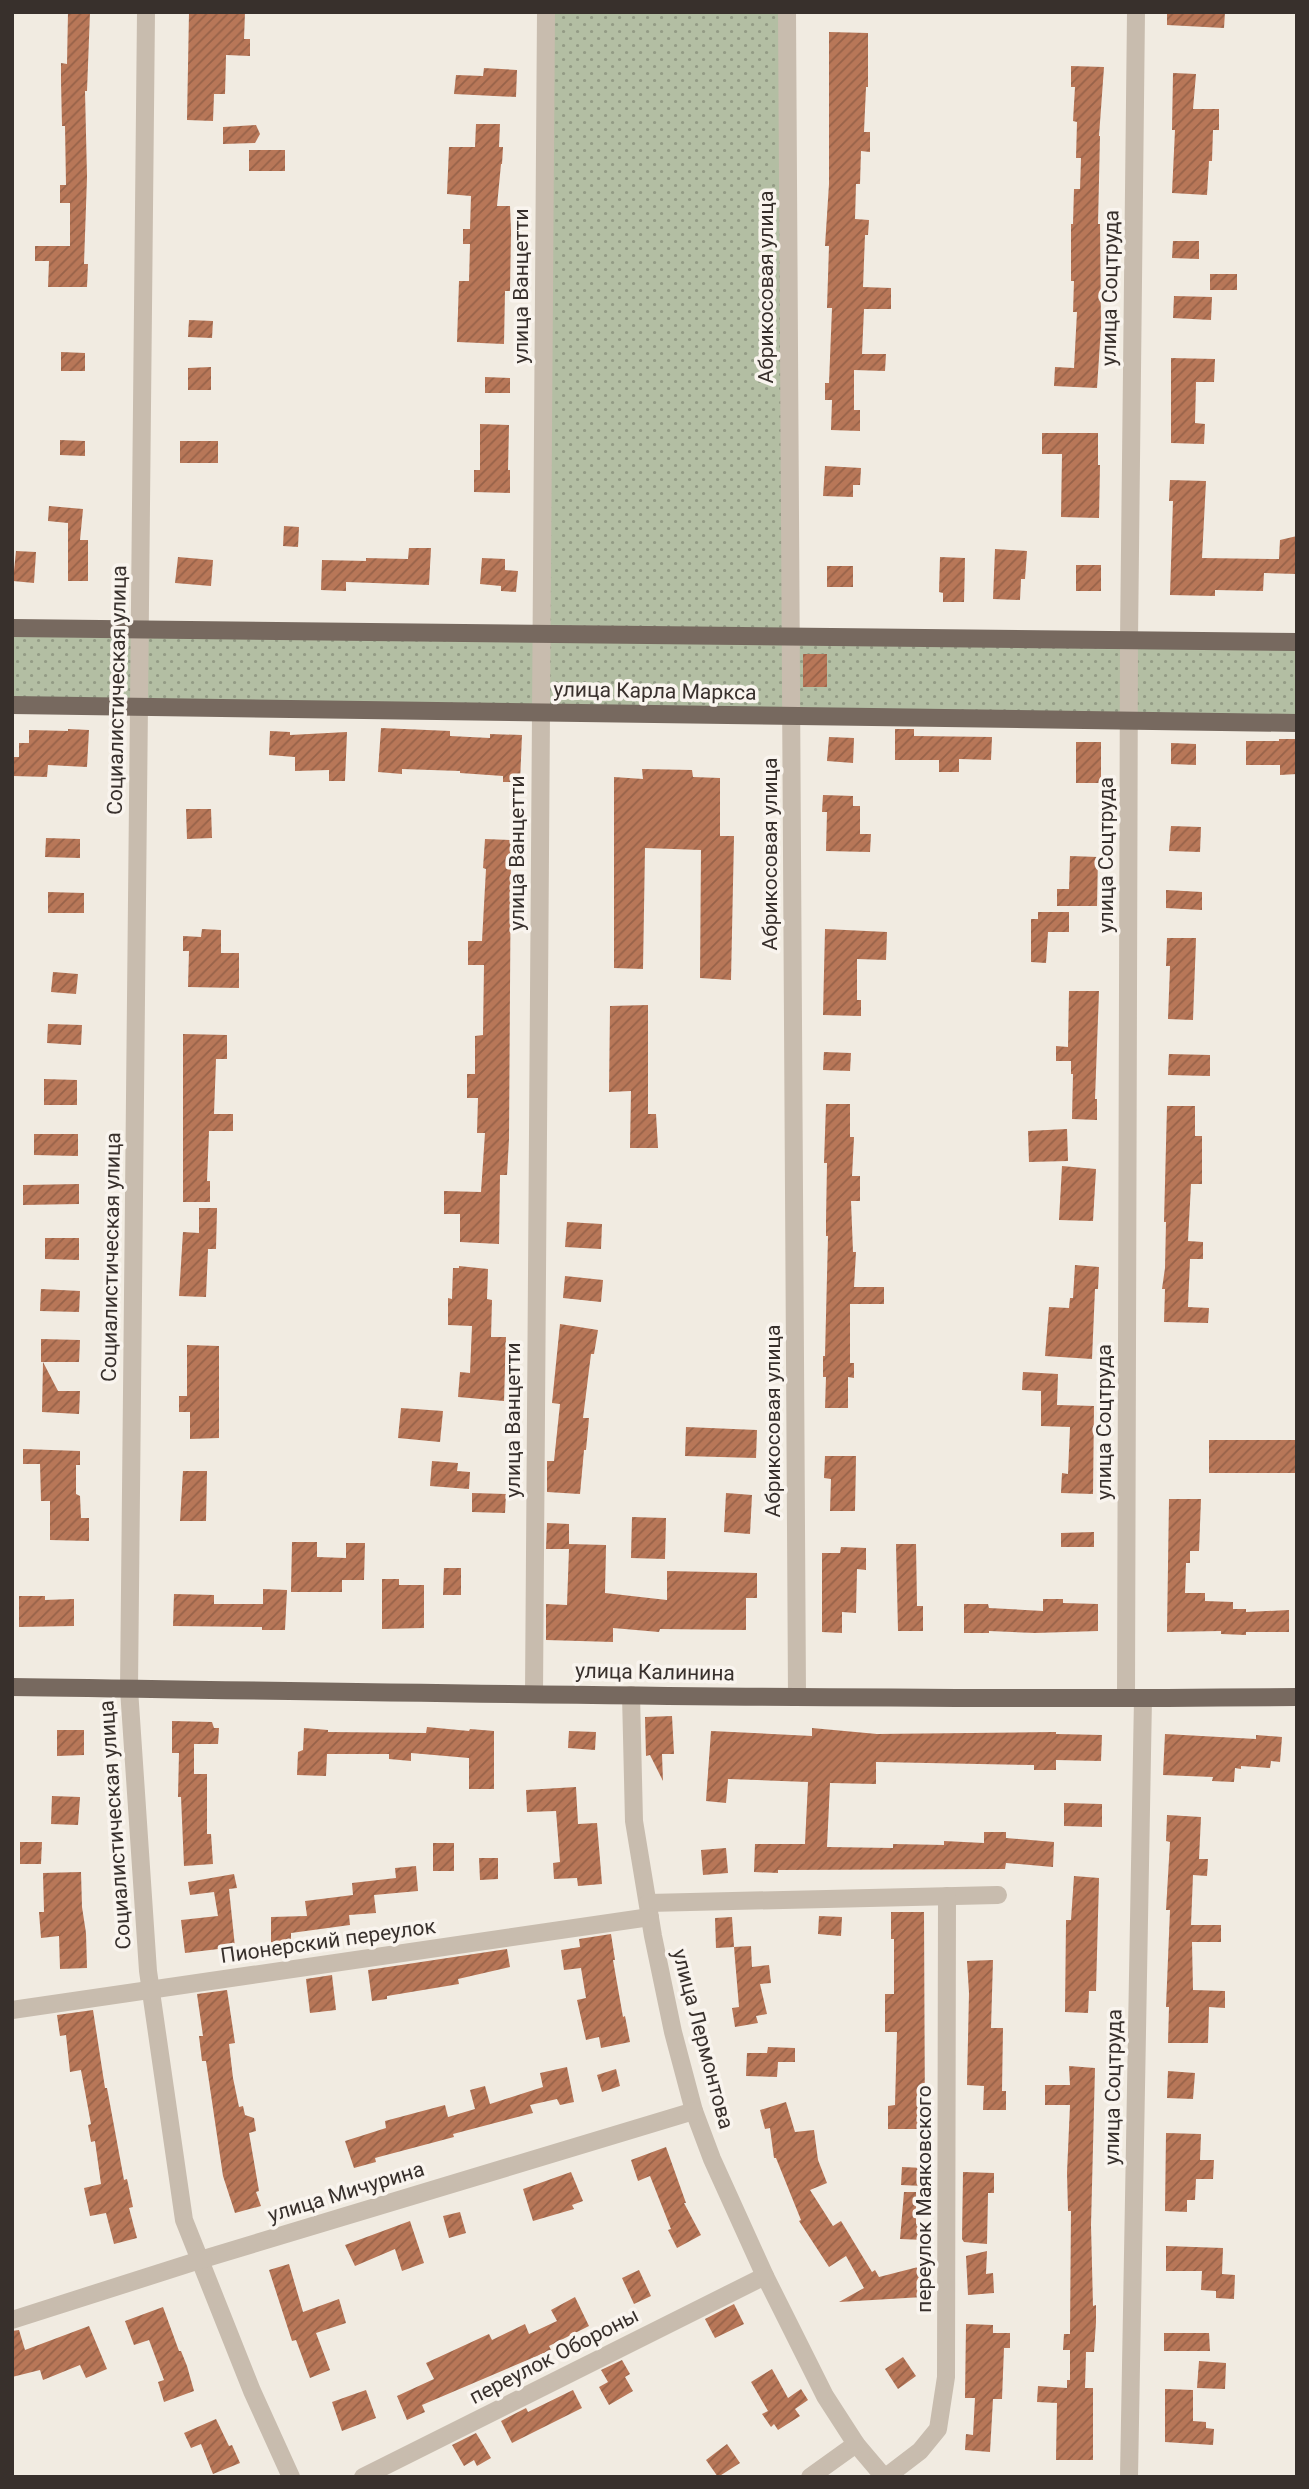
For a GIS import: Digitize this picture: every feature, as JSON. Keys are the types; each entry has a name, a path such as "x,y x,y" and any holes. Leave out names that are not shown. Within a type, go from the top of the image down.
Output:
{"main road":[{"path":"12,628 1297,642"},
{"name":"улица Карла Маркса","path":"12,705 1297,723"},
{"name":"улица Калинина","path":"12,1687 631,1695 1297,1697"}],"street":[{"name":"Социалистическая улица","path":"146,12 130,1689 150,1990 184,2220 252,2390 291,2477"},
{"name":"улица Ванцетти","path":"534,1694 546,12"},
{"name":"Абрикосовая улица","path":"787,12 797,1696"},
{"name":"улица Соцтруда","path":"1129,2477 1134,1698 1129,640 1136,12"},
{"name":"улица Лермонтова","path":"631,1695 635,1821 673,2032 694,2110 712,2159 765,2276 825,2396 856,2444 885,2477"},
{"path":"649,1910 998,1895"},
{"name":"переулок Маяковского","path":"885,2477 920,2451 938,2429 946,2378 947,1896"},
{"name":"Пионерский переулок","path":"12,2010 649,1910"},
{"name":"улица Мичурина","path":"12,2320 694,2110"},
{"name":"переулок Обороны","path":"363,2477 765,2276"},
{"path":"810,2477 856,2444"}],"green space":[{"path":"546,12 787,12 791,637 1297,642 1297,724 12,705 12,628 541,634"}],"building":[{"path":"68,12 90,12 85,91 87,177 84,264 88,264 87,287 48,287 49,261 35,261 35,246 70,246 70,203 60,203 60,185 66,185 61,63 67,64"},
{"path":"189,12 245,12 244,39 250,39 250,56 226,55 225,94 214,94 213,121 187,120"},
{"path":"1167,12 1225,12 1224,28 1167,25"},
{"path":"829,32 868,33 868,87 864,132 870,132 870,152 861,151 855,219 869,220 868,235 865,235 863,287 891,288 891,309 864,309 862,354 886,354 885,371 854,370 854,410 860,410 860,431 831,430 832,400 825,400 825,383 829,383 832,308 827,308 829,246 825,246 829,184"},
{"path":"1071,66 1104,67 1099,136 1101,327 1097,388 1054,386 1055,367 1074,368 1077,312 1073,312 1071,224 1074,189 1080,189 1081,158 1076,158 1077,122 1073,121 1075,87 1071,87"},
{"path":"484,68 517,70 516,97 454,94 456,75 483,76"},
{"path":"1173,73 1196,74 1193,109 1219,109 1219,130 1213,130 1207,195 1172,193 1175,130 1172,130"},
{"path":"476,124 500,124 499,147 503,147 497,206 510,206 511,231 510,291 505,291 504,344 457,342 459,281 469,281 470,244 463,244 463,229 470,229 471,196 447,194 449,147 475,147"},
{"path":"256,125 260,134 255,143 223,144 223,127"},
{"path":"249,150 285,150 285,171 249,171"},
{"path":"1173,241 1199,241 1199,259 1172,258"},
{"path":"1210,274 1237,274 1237,290 1210,290"},
{"path":"1174,296 1212,297 1211,320 1173,318"},
{"path":"189,320 213,321 212,338 188,337"},
{"path":"61,352 85,353 85,371 61,371"},
{"path":"1171,358 1215,359 1214,382 1196,382 1195,423 1205,424 1204,444 1171,443"},
{"path":"211,367 211,390 188,390 188,368"},
{"path":"485,377 510,378 510,393 485,393"},
{"path":"480,424 509,425 510,493 474,492 474,470 480,470"},
{"path":"1042,433 1098,433 1099,518 1061,517 1062,454 1042,454"},
{"path":"60,440 85,441 85,456 60,455"},
{"path":"180,441 218,441 218,463 180,463"},
{"path":"825,466 861,468 860,485 853,485 853,497 823,496"},
{"path":"1170,480 1206,481 1202,558 1279,559 1280,540 1297,536 1297,574 1264,573 1263,591 1215,590 1215,596 1170,595 1173,501 1169,501"},
{"path":"49,506 83,509 80,540 88,540 88,581 68,581 68,523 48,521"},
{"path":"284,526 299,527 298,547 283,546"},
{"path":"409,548 431,548 429,585 346,582 346,591 321,590 322,560 408,559"},
{"path":"995,549 1027,551 1020,600 993,599"},
{"path":"16,551 36,552 34,583 13,581"},
{"path":"178,557 213,560 211,586 175,583"},
{"path":"940,557 965,558 964,602 943,602 943,593 939,592"},
{"path":"482,558 505,559 505,570 518,571 516,592 501,591 501,586 480,584"},
{"path":"1076,565 1101,565 1101,591 1076,591"},
{"path":"827,566 853,566 853,587 827,587"},
{"path":"803,654 827,654 827,687 803,687"},
{"path":"381,728 450,731 450,736 490,738 490,734 522,735 520,782 503,782 503,776 460,771 402,769 402,774 378,772"},
{"path":"895,729 914,729 914,736 992,737 991,760 959,759 959,772 939,772 939,760 895,760"},
{"path":"29,730 89,730 87,767 48,765 47,777 13,776 14,757 19,757 19,743 29,743"},
{"path":"270,731 290,732 290,735 347,732 345,781 329,781 329,770 295,771 295,757 269,755"},
{"path":"829,737 854,738 853,763 827,761"},
{"path":"1297,739 1297,774 1280,775 1280,765 1246,765 1246,741"},
{"path":"1076,742 1101,742 1101,783 1076,783"},
{"path":"1171,743 1196,744 1196,765 1171,764"},
{"path":"642,769 692,770 693,777 720,778 720,836 734,836 731,980 700,978 701,850 645,848 643,969 614,968 614,777 643,779"},
{"path":"823,795 853,796 853,806 860,806 860,834 871,834 870,852 826,851 827,812 822,812"},
{"path":"186,809 211,809 212,838 187,839"},
{"path":"1171,826 1201,827 1200,852 1169,851"},
{"path":"46,838 80,839 80,858 45,857"},
{"path":"485,839 511,840 509,1139 507,1175 500,1175 499,1244 460,1242 460,1214 444,1214 444,1191 481,1192 485,1133 477,1133 478,1098 467,1098 467,1074 475,1074 475,1036 483,1035 484,965 468,965 468,941 482,941"},
{"path":"1070,856 1098,857 1097,906 1057,906 1057,889 1069,889"},
{"path":"1166,890 1202,892 1202,910 1166,908"},
{"path":"48,892 84,893 84,913 48,913"},
{"path":"1038,912 1069,912 1069,932 1048,932 1046,963 1031,962 1031,919 1038,919"},
{"path":"202,929 221,930 221,953 239,953 239,988 188,987 189,951 183,951 183,936 201,937"},
{"path":"825,929 887,932 886,960 857,959 857,1000 861,1000 861,1016 823,1015"},
{"path":"1167,938 1196,938 1193,1020 1168,1019 1170,966 1166,966"},
{"path":"53,972 78,974 76,994 51,992"},
{"path":"1069,991 1099,991 1095,1099 1097,1120 1072,1119 1071,1061 1056,1061 1056,1046 1068,1047"},
{"path":"648,1005 648,1114 656,1114 658,1148 630,1148 631,1091 609,1092 610,1006"},
{"path":"48,1024 82,1025 81,1045 47,1043"},
{"path":"183,1034 227,1035 227,1059 216,1059 214,1114 233,1114 233,1131 209,1131 207,1181 210,1181 210,1202 183,1202"},
{"path":"824,1052 851,1053 850,1071 823,1070"},
{"path":"1169,1054 1210,1055 1210,1076 1168,1075"},
{"path":"44,1079 77,1080 77,1105 44,1105"},
{"path":"826,1104 850,1104 850,1137 854,1137 852,1176 860,1176 860,1201 851,1201 853,1252 856,1252 854,1287 884,1287 884,1304 850,1304 850,1363 854,1363 854,1378 848,1377 848,1408 825,1408 826,1377 823,1377 823,1356 828,1236 827,1163 824,1163"},
{"path":"1167,1106 1195,1106 1195,1136 1202,1136 1202,1184 1191,1184 1188,1241 1203,1242 1203,1259 1190,1259 1188,1307 1209,1308 1208,1323 1164,1322 1165,1289 1162,1289 1165,1268"},
{"path":"1067,1129 1068,1161 1029,1162 1028,1131"},
{"path":"34,1134 78,1134 78,1156 34,1155"},
{"path":"1062,1166 1096,1169 1093,1221 1059,1220"},
{"path":"79,1184 79,1204 23,1205 23,1185"},
{"path":"199,1208 217,1208 216,1249 208,1249 206,1297 179,1296 183,1232 199,1233"},
{"path":"567,1222 602,1224 601,1249 565,1247"},
{"path":"45,1238 79,1238 79,1260 45,1259"},
{"path":"1075,1265 1099,1267 1098,1289 1095,1289 1092,1359 1045,1356 1049,1307 1069,1308 1070,1298 1073,1298"},
{"path":"459,1266 488,1269 487,1299 492,1300 491,1337 506,1337 504,1401 458,1397 460,1372 470,1373 472,1326 448,1325 448,1298 452,1299 453,1268"},
{"path":"565,1276 603,1280 601,1302 563,1298"},
{"path":"41,1289 80,1291 79,1312 40,1311"},
{"path":"560,1324 598,1330 594,1354 591,1354 583,1418 589,1418 580,1494 547,1492 547,1461 554,1461 560,1404 552,1403"},
{"path":"41,1339 80,1340 79,1362 41,1362"},
{"path":"187,1345 219,1346 219,1438 190,1439 190,1412 179,1412 179,1396 187,1396"},
{"path":"43,1362 58,1391 80,1391 79,1414 42,1412"},
{"path":"1023,1372 1058,1374 1057,1405 1094,1406 1093,1494 1061,1493 1062,1473 1068,1474 1070,1427 1041,1426 1041,1391 1022,1390"},
{"path":"401,1408 443,1411 440,1442 398,1438"},
{"path":"686,1427 757,1430 756,1458 685,1456"},
{"path":"1209,1440 1297,1440 1297,1473 1209,1473"},
{"path":"23,1449 80,1451 80,1465 76,1465 76,1494 80,1496 81,1518 89,1518 89,1541 50,1540 50,1501 41,1501 40,1464 23,1464"},
{"path":"825,1456 856,1456 855,1511 830,1511 831,1479 824,1478"},
{"path":"432,1461 458,1463 457,1471 470,1472 469,1489 430,1486"},
{"path":"183,1471 207,1471 206,1521 180,1521"},
{"path":"472,1493 506,1494 505,1513 472,1512"},
{"path":"726,1493 752,1495 750,1534 724,1532"},
{"path":"1169,1499 1201,1499 1199,1551 1190,1551 1190,1563 1186,1563 1185,1593 1205,1593 1205,1601 1233,1602 1233,1609 1246,1609 1246,1612 1289,1610 1289,1632 1246,1632 1246,1635 1221,1634 1221,1631 1167,1632"},
{"path":"632,1517 666,1518 665,1559 631,1558"},
{"path":"547,1523 569,1524 569,1544 606,1545 605,1593 667,1600 667,1571 757,1573 757,1598 746,1598 746,1630 660,1629 659,1632 613,1628 613,1642 546,1640 546,1604 567,1605 569,1549 546,1549"},
{"path":"1094,1532 1094,1547 1061,1547 1061,1533"},
{"path":"292,1542 317,1542 317,1557 346,1558 346,1543 365,1543 364,1580 342,1580 342,1592 291,1592"},
{"path":"896,1544 916,1544 917,1606 923,1606 923,1631 898,1631"},
{"path":"841,1547 866,1548 866,1570 857,1569 856,1613 842,1612 842,1633 822,1632 822,1553 840,1553"},
{"path":"444,1568 461,1568 461,1595 443,1595"},
{"path":"382,1579 399,1579 399,1585 424,1585 424,1628 382,1629"},
{"path":"263,1589 287,1590 285,1630 262,1630 262,1627 173,1626 174,1594 214,1595 214,1604 263,1604"},
{"path":"19,1596 45,1596 45,1600 74,1599 74,1626 19,1627"},
{"path":"1043,1599 1063,1599 1063,1603 1098,1604 1098,1631 964,1633 964,1604 988,1604 989,1608 1043,1611"},
{"path":"672,1716 674,1754 662,1754 663,1781 650,1755 646,1756 645,1717"},
{"path":"172,1721 212,1722 214,1728 219,1728 218,1744 194,1744 194,1774 207,1774 207,1834 211,1834 213,1864 184,1866 181,1797 178,1797 179,1753 172,1753"},
{"path":"427,1727 494,1731 494,1789 469,1789 469,1758 411,1753 411,1761 389,1759 389,1754 327,1754 326,1776 297,1775 298,1752 303,1750 304,1728 328,1732 426,1733"},
{"path":"812,1728 877,1734 1056,1732 1102,1735 1101,1761 1056,1760 1056,1770 1034,1770 1034,1765 876,1762 876,1784 830,1783 827,1847 893,1848 893,1844 944,1845 944,1841 984,1843 984,1832 1006,1832 1006,1838 1054,1842 1053,1867 1006,1863 1005,1869 754,1872 755,1844 805,1844 808,1782 728,1779 726,1803 706,1801 711,1731 812,1736"},
{"path":"57,1730 84,1730 84,1755 57,1756"},
{"path":"569,1731 596,1732 595,1750 568,1748"},
{"path":"1165,1734 1256,1739 1256,1735 1282,1737 1280,1762 1271,1761 1270,1768 1235,1768 1234,1782 1212,1781 1213,1777 1163,1775"},
{"path":"576,1787 578,1824 597,1823 602,1884 578,1886 577,1878 554,1879 553,1863 560,1862 556,1811 527,1812 526,1790"},
{"path":"52,1796 80,1797 78,1825 51,1824"},
{"path":"1064,1803 1102,1804 1102,1827 1064,1826"},
{"path":"1167,1815 1201,1817 1199,1859 1208,1859 1207,1876 1193,1875 1191,1925 1221,1925 1221,1942 1192,1942 1193,1990 1225,1991 1225,2008 1209,2007 1208,2043 1168,2043 1169,2007 1166,2007 1170,1910 1166,1910 1170,1842 1166,1841"},
{"path":"20,1842 42,1842 41,1864 20,1864"},
{"path":"433,1843 454,1843 454,1871 433,1871"},
{"path":"726,1848 728,1873 703,1875 701,1850"},
{"path":"479,1858 498,1858 498,1879 480,1880"},
{"path":"416,1866 418,1891 374,1895 376,1913 349,1915 350,1925 291,1933 291,1947 271,1947 271,1917 307,1916 305,1901 353,1895 352,1883 396,1878 395,1868"},
{"path":"81,1872 87,1968 60,1969 59,1936 41,1938 39,1912 44,1912 43,1873"},
{"path":"234,1874 237,1888 229,1889 235,1947 185,1953 181,1920 218,1916 214,1892 190,1895 188,1882"},
{"path":"1074,1876 1099,1878 1096,1991 1089,1991 1088,2013 1065,2012 1066,1920 1071,1920"},
{"path":"891,1912 924,1912 925,2129 888,2129 888,2106 895,2105 897,2032 885,2032 885,1994 894,1994"},
{"path":"819,1916 842,1917 841,1936 818,1934"},
{"path":"732,1917 734,1947 716,1948 715,1918"},
{"path":"611,1934 623,2017 625,2016 630,2042 601,2048 599,2037 586,2040 577,2000 586,1998 581,1968 564,1970 561,1950 580,1947 579,1939"},
{"path":"751,1946 752,1967 769,1965 771,1983 760,1984 767,2014 756,2016 758,2023 735,2027 732,2008 739,2007 734,1947"},
{"path":"507,1949 510,1967 458,1979 459,1984 372,2001 368,1970"},
{"path":"993,1960 991,2028 1003,2028 1002,2091 1006,2091 1006,2110 983,2110 984,2086 967,2085 967,1961"},
{"path":"332,1975 336,2010 310,2013 306,1979"},
{"path":"227,1990 235,2043 229,2044 233,2078 239,2107 243,2106 245,2115 254,2118 256,2131 249,2133 259,2191 256,2192 261,2206 235,2213 223,2176 206,2061 202,2061 199,2036 203,2036 197,1994"},
{"path":"93,2010 105,2088 124,2180 127,2179 133,2207 129,2208 137,2238 114,2244 106,2213 90,2216 84,2188 101,2184 95,2141 91,2142 88,2125 91,2124 81,2070 70,2072 66,2035 60,2036 57,2015"},
{"path":"768,2047 795,2048 795,2062 778,2062 777,2077 746,2076 747,2053 767,2053"},
{"path":"1069,2066 1095,2068 1091,2225 1093,2306 1096,2305 1096,2322 1094,2352 1086,2352 1085,2388 1093,2388 1093,2460 1056,2460 1057,2403 1037,2402 1038,2386 1067,2388 1067,2380 1070,2380 1070,2350 1063,2350 1064,2334 1070,2334 1071,2211 1068,2211 1067,2173 1070,2105 1045,2105 1045,2085 1070,2085"},
{"path":"567,2067 574,2102 560,2105 557,2099 530,2105 533,2113 453,2134 454,2137 375,2158 376,2162 354,2168 345,2141 386,2128 385,2121 445,2105 448,2117 475,2109 470,2090 485,2086 490,2104 543,2087 540,2073"},
{"path":"616,2069 620,2086 602,2092 597,2075"},
{"path":"1168,2071 1195,2073 1193,2099 1167,2098"},
{"path":"786,2102 795,2132 814,2130 818,2160 827,2183 810,2190 833,2226 841,2221 872,2272 875,2270 879,2277 922,2266 926,2285 919,2286 923,2297 839,2302 864,2288 846,2256 829,2267 799,2221 801,2220 774,2158 770,2128 765,2129 760,2110"},
{"path":"1166,2133 1201,2134 1200,2160 1214,2160 1213,2179 1196,2179 1195,2200 1187,2200 1187,2212 1165,2211"},
{"path":"666,2147 684,2203 701,2235 677,2248 668,2230 671,2229 650,2176 638,2181 631,2160"},
{"path":"902,2167 924,2168 923,2186 901,2185"},
{"path":"571,2172 583,2201 572,2205 574,2209 533,2221 523,2189"},
{"path":"963,2172 994,2173 994,2193 988,2193 987,2244 964,2242 962,2239"},
{"path":"904,2192 916,2192 916,2224 925,2225 924,2240 900,2239"},
{"path":"460,2212 466,2233 449,2238 443,2216"},
{"path":"410,2221 424,2263 402,2271 395,2249 355,2266 345,2245"},
{"path":"1166,2246 1223,2248 1222,2274 1235,2275 1234,2299 1216,2298 1216,2291 1201,2290 1202,2271 1166,2271"},
{"path":"987,2251 986,2274 993,2273 994,2293 968,2295 966,2256"},
{"path":"289,2264 303,2312 339,2299 346,2323 316,2333 330,2370 310,2378 296,2340 292,2341 269,2270"},
{"path":"639,2270 651,2296 634,2304 622,2278"},
{"path":"575,2297 589,2326 549,2346 551,2350 422,2405 425,2412 407,2420 397,2396 434,2379 426,2363 489,2334 492,2340 525,2324 529,2334 557,2321 551,2310"},
{"path":"734,2304 744,2324 715,2338 705,2319"},
{"path":"163,2307 194,2391 164,2402 158,2382 164,2380 149,2340 134,2345 125,2321"},
{"path":"966,2324 993,2325 993,2333 1010,2333 1010,2348 1004,2348 1002,2399 993,2399 990,2452 965,2450 966,2434 973,2435 975,2398 965,2398"},
{"path":"89,2326 107,2369 86,2378 80,2365 43,2380 40,2370 12,2377 12,2331 19,2330 25,2350"},
{"path":"1164,2333 1209,2333 1210,2351 1164,2351"},
{"path":"903,2357 916,2376 898,2389 885,2369"},
{"path":"622,2360 630,2374 625,2377 633,2391 609,2405 599,2387 608,2382 601,2370"},
{"path":"1199,2361 1226,2363 1225,2389 1197,2388"},
{"path":"772,2369 788,2398 801,2389 808,2400 795,2409 800,2416 778,2430 774,2424 771,2427 762,2414 768,2411 751,2382"},
{"path":"1165,2389 1193,2390 1193,2421 1206,2422 1206,2428 1214,2429 1213,2445 1165,2442"},
{"path":"366,2390 376,2418 342,2431 332,2402"},
{"path":"573,2390 582,2408 512,2443 501,2421 526,2408 528,2412"},
{"path":"216,2419 240,2463 213,2474 201,2444 191,2448 184,2433"},
{"path":"476,2433 491,2458 477,2466 474,2460 464,2466 452,2445"},
{"path":"727,2444 740,2463 718,2477 706,2460"}]}
